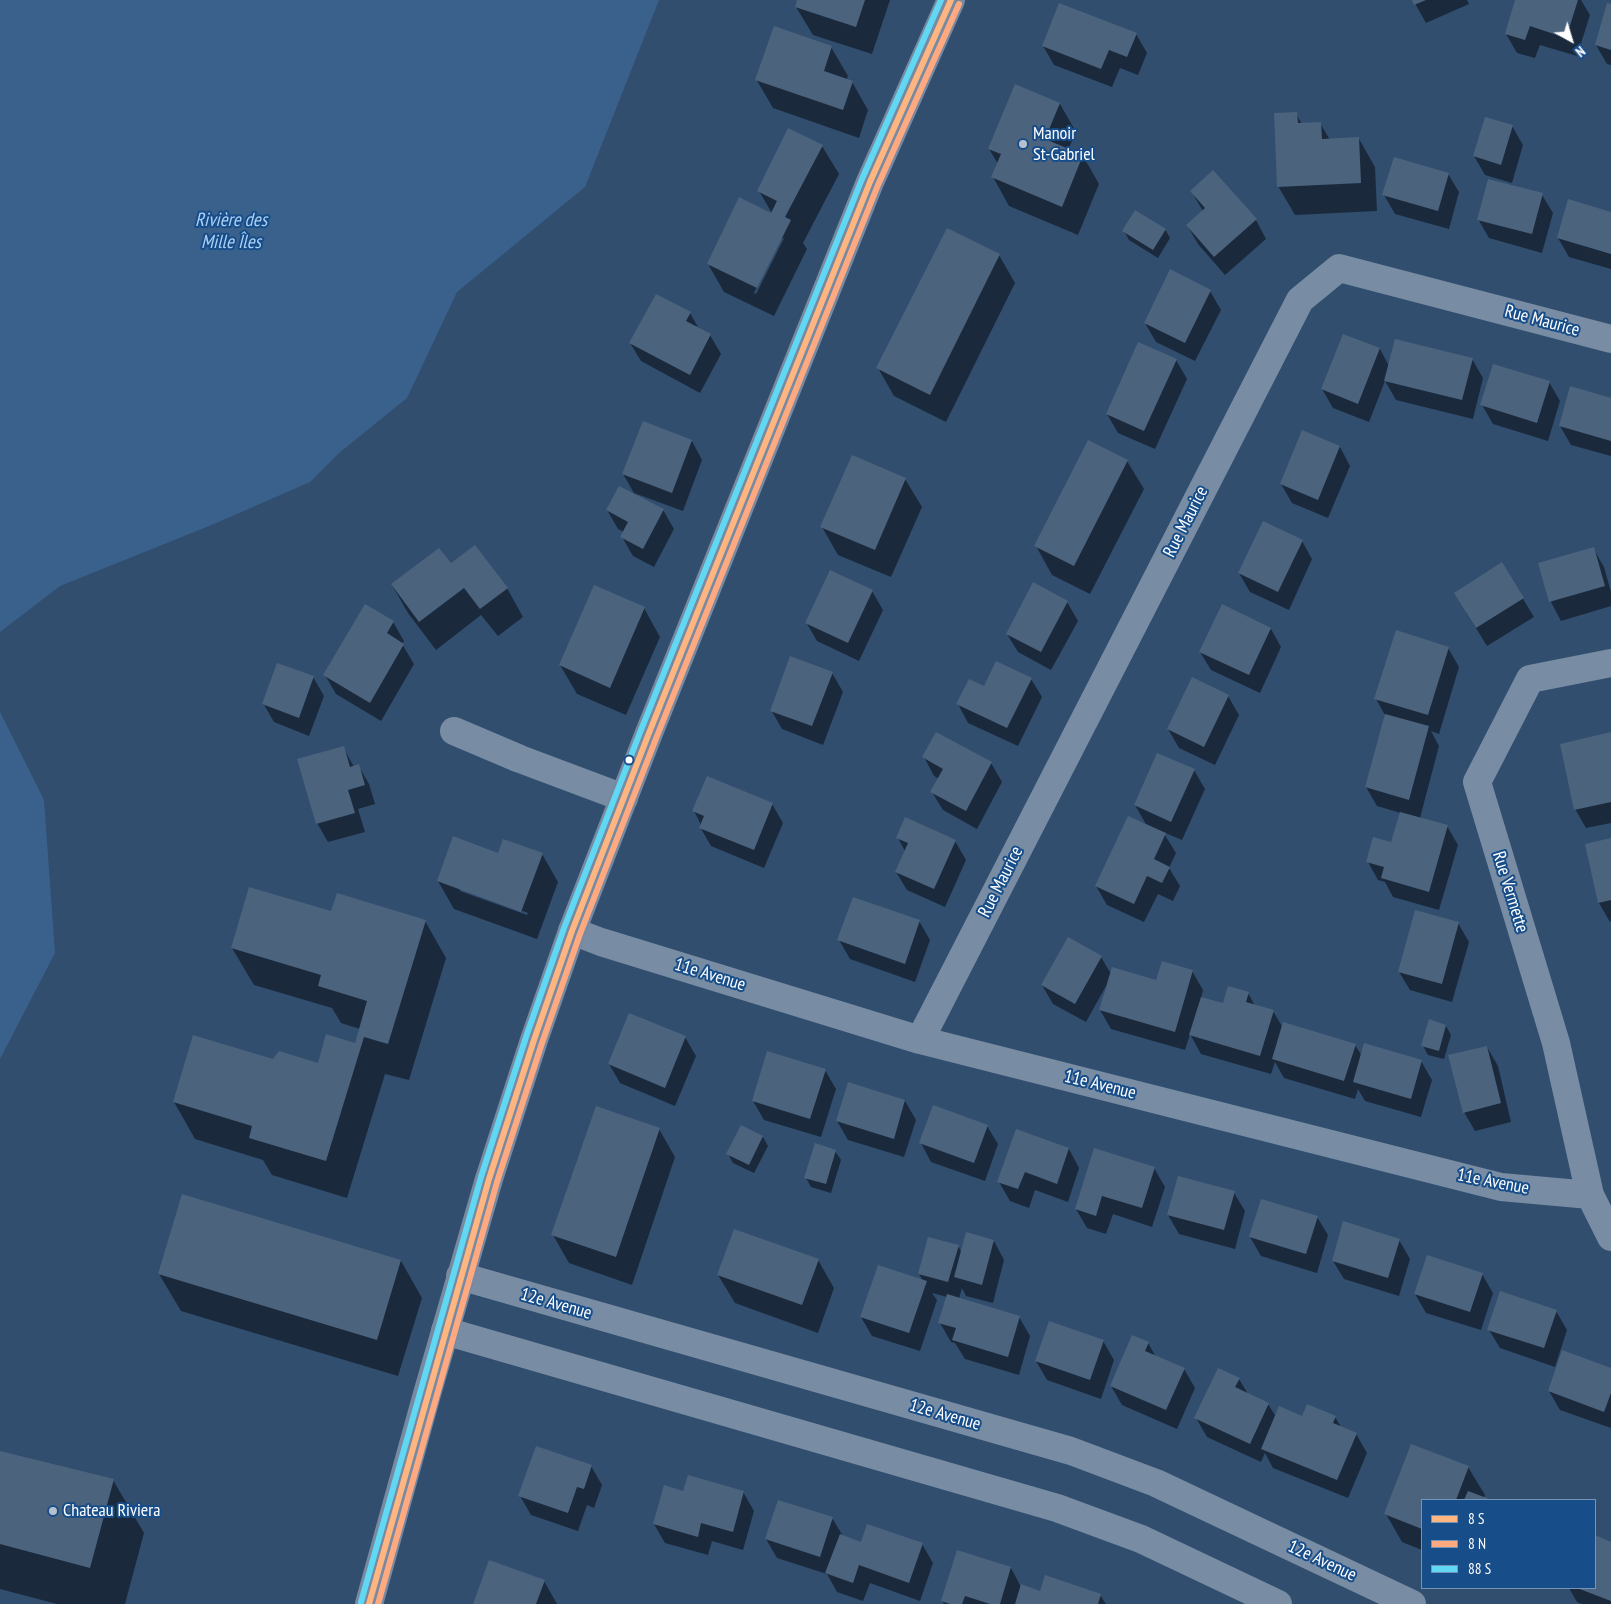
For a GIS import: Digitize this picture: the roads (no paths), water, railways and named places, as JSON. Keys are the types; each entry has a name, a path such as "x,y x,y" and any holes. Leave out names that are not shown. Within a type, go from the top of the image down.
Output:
{"main road":[{"path":"368,1604 460,1276 511,1111 572,931 870,182 951,0"}],"street":[{"name":"Rue Maurice","path":"920,1040 1300,300 1339,268 1611,339"},
{"name":"Rue Vermette","path":"1590,1195 1556,1043 1477,782 1530,679 1611,663"},
{"path":"454,731 624,798"},
{"name":"11e Avenue","path":"572,931 602,942 920,1040 1502,1186 1590,1195"},
{"path":"1590,1195 1611,1237"},
{"name":"12e Avenue","path":"460,1276 1071,1451 1156,1483 1412,1604"},
{"path":"445,1331 1057,1508 1141,1539 1278,1604"}],"water":[{"name":"Rivière des Mille Îles","path":"0,0 659,0 585,187 457,292 407,398 339,453 310,482 214,524 60,586 0,632"},
{"path":"0,712 44,800 55,953 0,1059"}],"place":[{"name":"Manoir St-Gabriel","path":"1023,144"},
{"name":"Chateau Riviera","path":"53,1511"}]}
